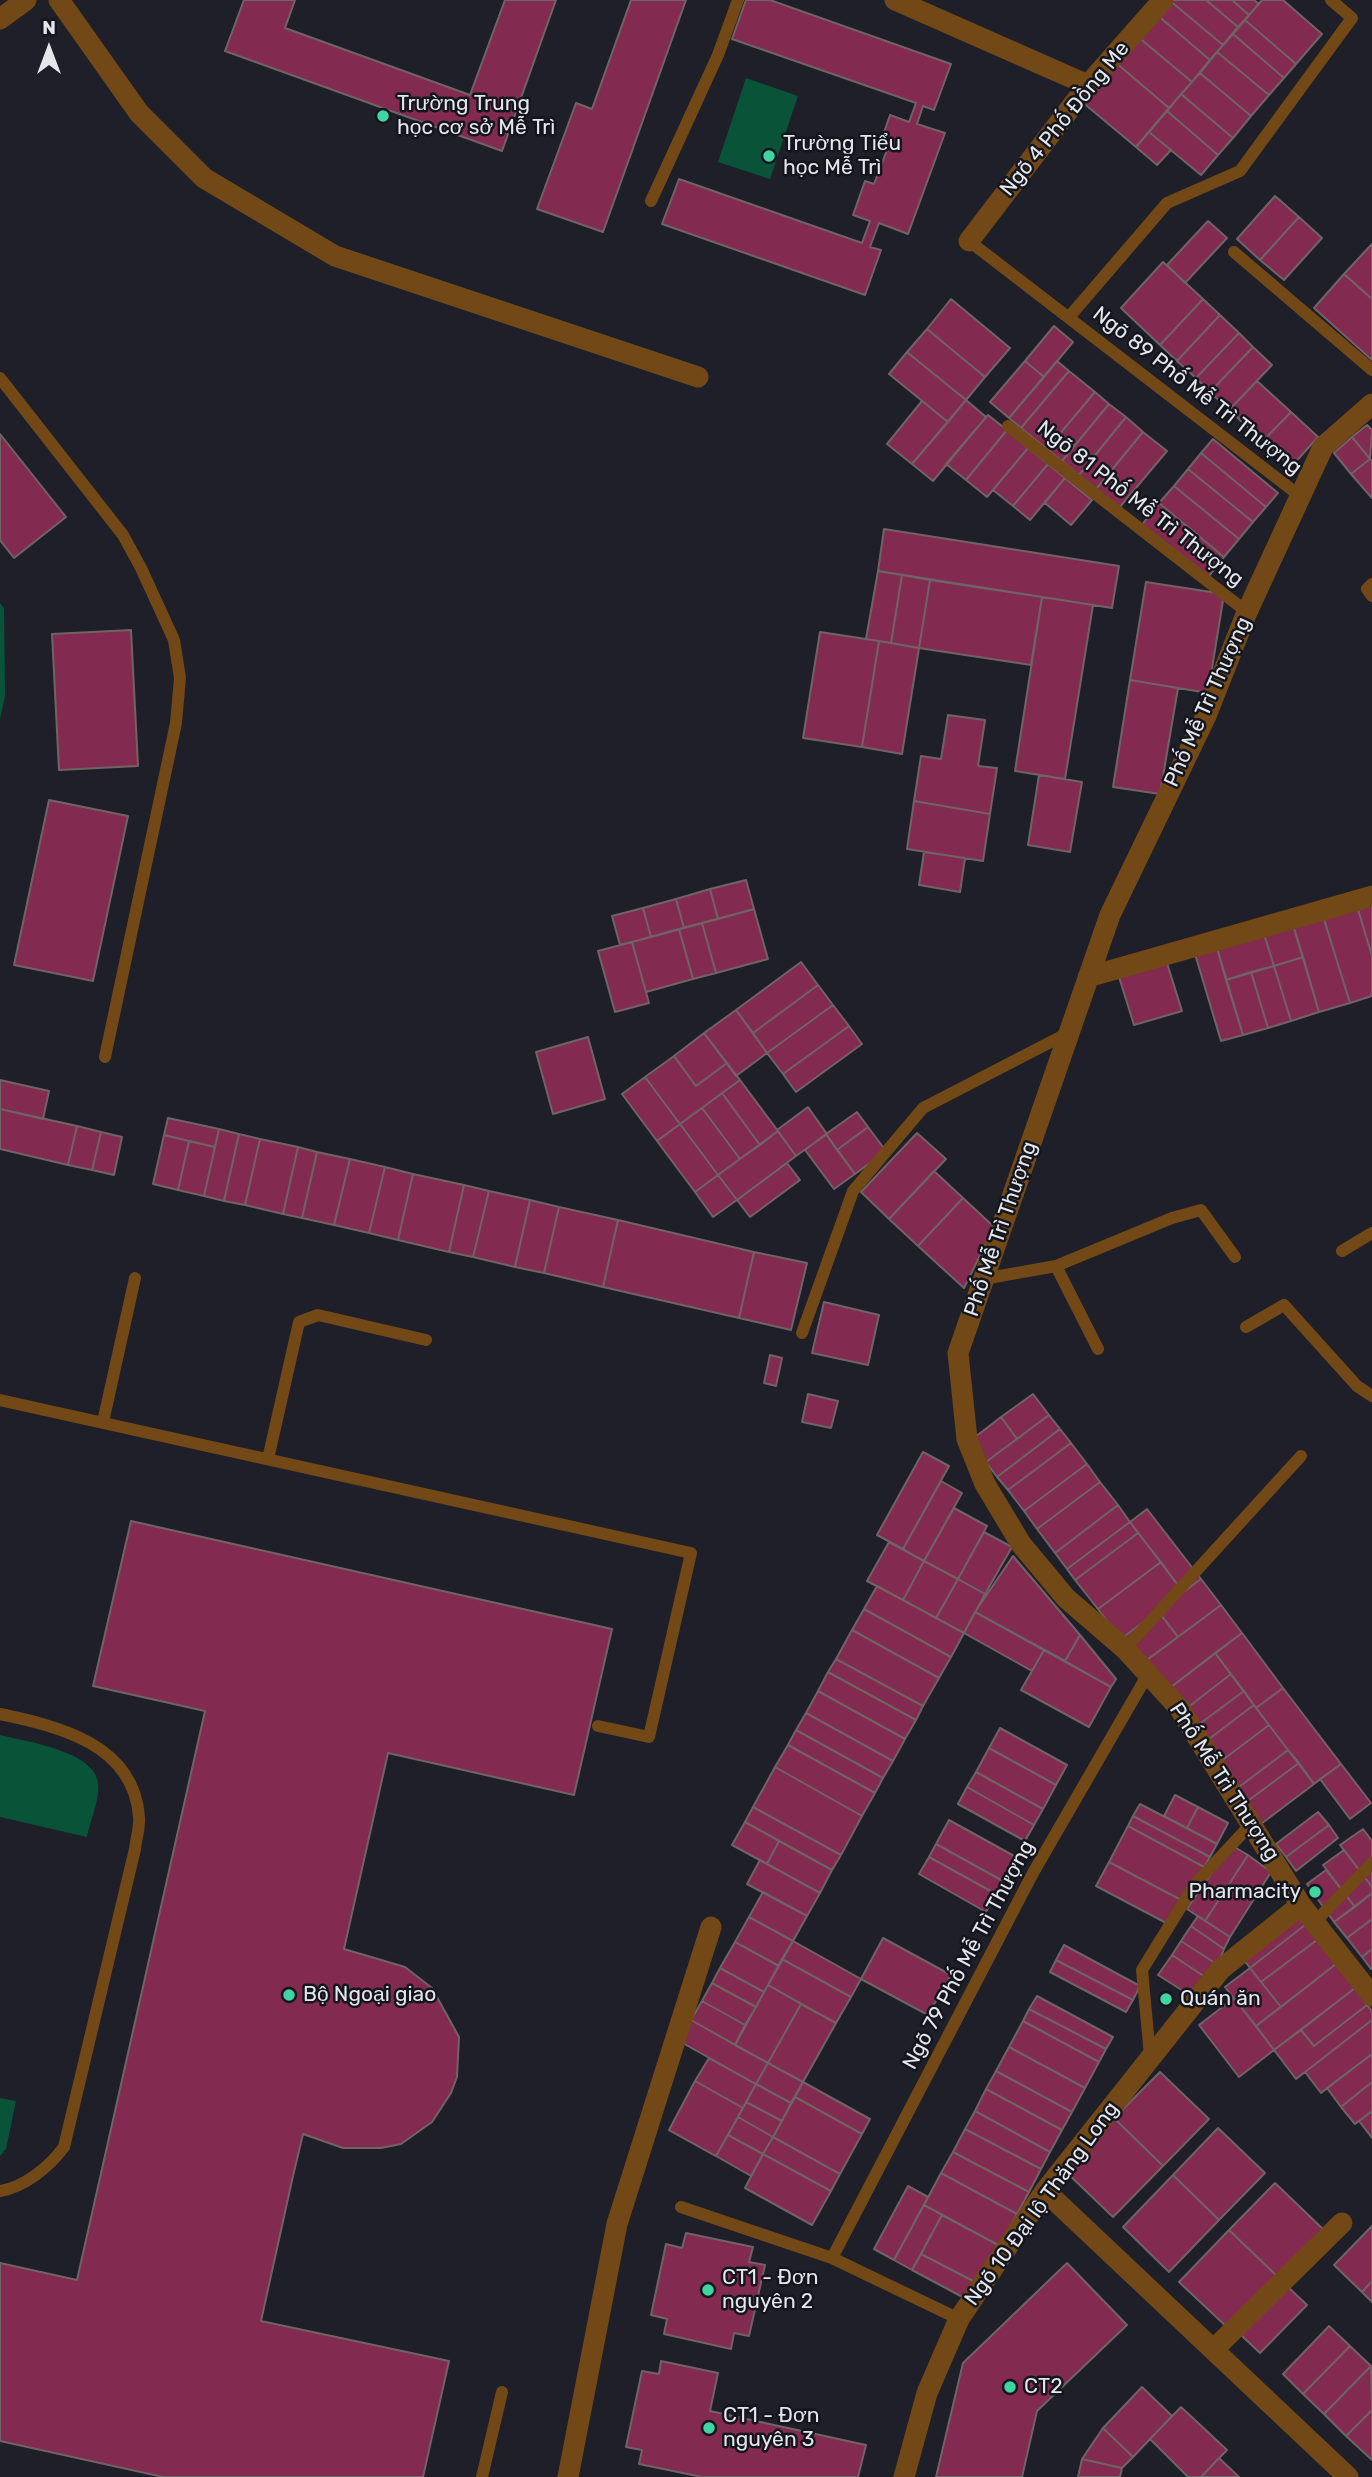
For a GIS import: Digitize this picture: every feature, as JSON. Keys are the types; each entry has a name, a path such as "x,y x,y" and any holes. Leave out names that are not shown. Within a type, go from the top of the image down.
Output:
{"street":[{"path":"0,19 26,0"},
{"path":"59,0 139,113 204,178 323,249 335,256 698,377"},
{"path":"895,0 1088,85"},
{"name":"Ngõ 4 Phố Đồng Me","path":"969,241 1088,85 1163,0"},
{"name":"Phố Mễ Trì Thượng","path":"1372,404 1323,447 1247,612 1206,716 1110,915 958,1353 967,1439 985,1484 1020,1544 1066,1598 1125,1649 1180,1709 1253,1822 1301,1905 1372,1996"},
{"path":"1088,977 1372,896"},
{"name":"Ngõ 10 Đại lộ Thăng Long","path":"904,2477 927,2393 959,2319 1045,2191 1221,1969 1301,1905"},
{"path":"568,2477 617,2224 711,1927"},
{"path":"1045,2191 1348,2477"},
{"path":"1214,2349 1342,2223"}],"lane":[{"path":"651,201 718,55 738,0"},
{"path":"1070,316 1167,203 1240,171 1352,18 1331,0"},
{"name":"Ngõ 89 Phố Mễ Trì Thượng","path":"969,241 1070,316 1300,496"},
{"path":"1234,252 1372,370"},
{"path":"0,377 123,535 174,640 178,666 176,723 105,1057"},
{"name":"Ngõ 81 Phố Mễ Trì Thượng","path":"1009,426 1247,612"},
{"path":"1372,584 1367,589 1372,596"},
{"path":"802,1333 853,1191 923,1108 1069,1033"},
{"path":"984,1279 1056,1266 1172,1218 1201,1210 1235,1257"},
{"path":"1342,1251 1372,1233"},
{"path":"1056,1266 1098,1349"},
{"path":"103,1422 135,1278"},
{"path":"1247,1327 1284,1305 1357,1386 1372,1396"},
{"path":"268,1459 299,1322 318,1315 426,1340"},
{"path":"0,1400 691,1553 649,1737 598,1726"},
{"path":"1125,1649 1301,1457"},
{"name":"Ngõ 79 Phố Mễ Trì Thượng","path":"832,2258 1033,1873 1148,1674"},
{"path":"0,1714 55,1726 85,1738 115,1762 133,1791 139,1818 135,1849 64,2147 53,2162 35,2175 0,2191"},
{"path":"1150,2056 1142,1970 1195,1884 1253,1822"},
{"path":"1314,1923 1372,1863"},
{"path":"681,2207 832,2258 959,2319"},
{"path":"482,2477 502,2392"}],"green space":[{"path":"746,78 798,96 770,179 718,162"},
{"path":"0,603 4,608 5,696 0,719"},
{"path":"0,1735 57,1749 85,1763 94,1772 98,1783 98,1796 87,1837 0,1817"},
{"path":"0,2098 16,2101 6,2149 0,2156"}],"building":[{"path":"244,0 295,0 285,28 470,95 505,0 556,0 502,151 225,51"},
{"path":"631,0 686,0 603,232 537,209 576,103 592,109"},
{"path":"746,0 770,0 951,64 934,110 923,106 917,124 945,133 908,234 879,223 870,247 881,250 865,295 662,224 679,179 862,243 870,221 853,215 865,181 874,184 887,150 879,147 890,115 909,122 916,103 732,39"},
{"path":"1169,0 1206,0 1238,27 1223,45"},
{"path":"1169,0 1223,45 1210,60 1156,14"},
{"path":"1206,0 1232,0 1249,15 1238,27"},
{"path":"1232,0 1254,0 1259,4 1249,15"},
{"path":"1262,0 1283,0 1322,34 1296,64 1245,20"},
{"path":"1156,14 1210,60 1192,82 1137,36"},
{"path":"1245,20 1296,64 1284,78 1233,34"},
{"path":"1233,34 1284,78 1269,95 1217,52"},
{"path":"1137,36 1192,82 1169,108 1115,62"},
{"path":"1217,52 1269,95 1251,116 1200,73"},
{"path":"1115,62 1169,108 1136,147 1081,101"},
{"path":"1200,73 1251,116 1233,138 1181,94"},
{"path":"1181,94 1233,138 1218,155 1167,111"},
{"path":"1167,111 1218,155 1201,175 1149,132"},
{"path":"1149,132 1171,150 1157,165 1136,147"},
{"path":"1275,196 1299,217 1260,260 1237,239"},
{"path":"1299,217 1322,238 1284,280 1260,260"},
{"path":"1208,221 1227,238 1185,283 1167,265"},
{"path":"1372,244 1372,299 1344,274"},
{"path":"1163,262 1203,299 1160,345 1121,308"},
{"path":"1344,274 1372,299 1372,360 1314,308"},
{"path":"951,299 1010,348 985,377 927,329"},
{"path":"1203,299 1220,315 1177,361 1160,345"},
{"path":"1220,315 1239,333 1196,378 1177,361"},
{"path":"1054,326 1073,342 1044,377 1025,361"},
{"path":"927,329 985,377 966,400 907,352"},
{"path":"1239,333 1253,347 1210,392 1196,378"},
{"path":"1253,347 1272,365 1229,410 1210,392"},
{"path":"907,352 966,400 948,422 889,374"},
{"path":"1025,361 1044,377 1009,418 990,402"},
{"path":"1057,361 1069,371 1021,428 1009,418"},
{"path":"1069,371 1095,392 1047,449 1021,428"},
{"path":"1257,381 1291,412 1263,441 1229,410"},
{"path":"1095,392 1109,404 1062,461 1047,449"},
{"path":"966,400 986,417 933,481 912,464"},
{"path":"922,401 948,422 912,464 887,444"},
{"path":"1109,404 1126,417 1079,475 1062,461"},
{"path":"1291,412 1318,437 1291,467 1263,441"},
{"path":"988,415 1007,430 966,480 946,464"},
{"path":"1126,417 1143,432 1096,489 1079,475"},
{"path":"1367,425 1372,430 1370,459 1352,437"},
{"path":"1007,430 1028,448 987,497 966,480"},
{"path":"1143,432 1167,451 1119,508 1096,489"},
{"path":"0,434 66,517 14,558 0,540"},
{"path":"1352,437 1370,459 1351,474 1334,453"},
{"path":"1213,439 1278,493 1266,507 1201,453"},
{"path":"1028,448 1048,464 1013,506 993,490"},
{"path":"1201,453 1266,507 1253,522 1188,469"},
{"path":"1370,459 1372,461 1372,498 1351,474"},
{"path":"1048,464 1065,478 1030,520 1013,506"},
{"path":"1188,469 1253,522 1239,539 1174,486"},
{"path":"1065,478 1092,500 1071,525 1045,503"},
{"path":"1174,486 1239,539 1224,557 1159,503"},
{"path":"1159,503 1224,557 1206,580 1141,526"},
{"path":"884,529 1119,566 1112,608 878,571"},
{"path":"878,571 902,575 891,643 866,639"},
{"path":"902,575 930,580 919,648 891,643"},
{"path":"930,580 1042,597 1031,665 919,648"},
{"path":"1146,582 1224,594 1208,693 1130,680"},
{"path":"1042,597 1093,605 1065,779 1015,771"},
{"path":"131,630 138,766 59,770 52,634"},
{"path":"820,632 879,641 862,747 803,738"},
{"path":"879,641 919,648 902,754 862,747"},
{"path":"1130,680 1178,688 1160,794 1113,787"},
{"path":"948,715 985,720 978,766 997,768 990,814 914,801 921,756 941,759"},
{"path":"1039,775 1082,782 1070,852 1028,845"},
{"path":"49,800 128,816 93,981 14,965"},
{"path":"914,801 990,814 983,861 907,849"},
{"path":"924,852 965,858 960,892 919,885"},
{"path":"746,880 754,909 718,919 710,889"},
{"path":"710,889 718,919 684,928 676,899"},
{"path":"676,899 684,928 651,937 643,908"},
{"path":"1372,901 1372,956 1357,906"},
{"path":"1357,906 1372,956 1372,996 1350,1003 1323,916"},
{"path":"643,908 651,937 620,945 612,916"},
{"path":"754,909 768,959 716,973 702,923"},
{"path":"1323,916 1350,1003 1319,1012 1293,925"},
{"path":"702,923 716,973 693,979 679,929"},
{"path":"1293,925 1303,957 1274,966 1264,934"},
{"path":"679,929 693,979 646,992 632,942"},
{"path":"1264,934 1274,966 1226,980 1217,948"},
{"path":"632,942 649,1003 615,1012 598,951"},
{"path":"1217,948 1243,1035 1221,1041 1195,954"},
{"path":"1303,957 1319,1012 1291,1021 1274,966"},
{"path":"801,962 818,985 753,1033 736,1010"},
{"path":"1167,963 1182,1011 1134,1025 1119,977"},
{"path":"1274,966 1291,1021 1268,1028 1251,972"},
{"path":"1251,972 1268,1028 1243,1035 1226,980"},
{"path":"818,985 833,1005 767,1053 753,1033"},
{"path":"833,1005 849,1026 783,1074 767,1053"},
{"path":"736,1010 767,1053 736,1076 704,1033"},
{"path":"849,1026 862,1044 796,1092 783,1074"},
{"path":"704,1033 727,1063 696,1086 674,1056"},
{"path":"588,1037 605,1099 553,1114 536,1052"},
{"path":"674,1056 696,1086 727,1063 740,1080 680,1124 645,1077"},
{"path":"645,1077 680,1124 657,1141 622,1094"},
{"path":"0,1080 49,1091 43,1119 0,1109"},
{"path":"740,1080 778,1131 760,1145 722,1093"},
{"path":"722,1093 760,1145 740,1159 702,1108"},
{"path":"808,1107 827,1134 796,1156 777,1130"},
{"path":"702,1108 740,1159 718,1175 680,1124"},
{"path":"0,1109 77,1126 68,1165 0,1149"},
{"path":"857,1112 868,1127 837,1150 826,1134"},
{"path":"168,1118 219,1129 215,1147 164,1135"},
{"path":"680,1124 718,1175 695,1192 657,1141"},
{"path":"77,1126 101,1132 92,1170 68,1165"},
{"path":"868,1127 886,1151 855,1174 837,1150"},
{"path":"219,1129 239,1134 224,1201 204,1196"},
{"path":"778,1131 796,1156 737,1200 718,1175"},
{"path":"101,1132 122,1137 114,1175 92,1170"},
{"path":"917,1133 946,1159 889,1219 861,1192"},
{"path":"239,1134 260,1139 245,1205 224,1201"},
{"path":"826,1134 855,1174 834,1189 805,1150"},
{"path":"164,1135 189,1141 178,1190 153,1184"},
{"path":"260,1139 298,1147 283,1214 245,1205"},
{"path":"189,1141 215,1147 204,1196 178,1190"},
{"path":"298,1147 317,1152 302,1218 283,1214"},
{"path":"317,1152 350,1159 334,1225 302,1218"},
{"path":"350,1159 385,1167 369,1233 334,1225"},
{"path":"787,1163 800,1180 750,1217 737,1200"},
{"path":"385,1167 413,1174 398,1240 369,1233"},
{"path":"934,1171 963,1198 918,1246 889,1219"},
{"path":"413,1174 464,1185 449,1252 398,1240"},
{"path":"718,1175 737,1200 713,1217 695,1192"},
{"path":"464,1185 489,1191 473,1257 449,1252"},
{"path":"489,1191 530,1200 515,1267 473,1257"},
{"path":"963,1198 994,1227 964,1288 918,1246"},
{"path":"530,1200 559,1207 544,1273 515,1267"},
{"path":"559,1207 618,1220 603,1287 544,1273"},
{"path":"618,1220 754,1252 739,1318 603,1287"},
{"path":"754,1252 807,1263 791,1330 739,1318"},
{"path":"824,1302 879,1315 868,1365 812,1353"},
{"path":"770,1355 782,1358 776,1386 764,1383"},
{"path":"808,1394 838,1401 831,1428 802,1422"},
{"path":"1033,1394 1049,1415 1017,1439 1001,1417"},
{"path":"1049,1415 1060,1429 997,1477 986,1462"},
{"path":"1001,1417 1017,1439 986,1462 970,1441"},
{"path":"1060,1429 1071,1443 1008,1490 997,1477"},
{"path":"1071,1443 1087,1464 1024,1511 1008,1490"},
{"path":"923,1452 949,1466 903,1549 877,1535"},
{"path":"1087,1464 1100,1482 1037,1529 1024,1511"},
{"path":"941,1481 962,1493 924,1561 903,1549"},
{"path":"1100,1482 1118,1505 1055,1553 1037,1529"},
{"path":"1118,1505 1130,1522 1067,1569 1055,1553"},
{"path":"954,1508 987,1526 958,1579 924,1561"},
{"path":"1147,1509 1201,1579 1183,1592 1130,1522"},
{"name":"Bộ Ngoại giao","path":"131,1521 612,1629 574,1795 388,1753 344,1949 405,1967 432,1988 459,2037 457,2077 451,2093 432,2122 401,2144 381,2148 343,2148 303,2134 293,2176 261,2321 449,2361 423,2477 163,2477 0,2441 0,2263 77,2280 205,1711 93,1686"},
{"path":"1130,1522 1138,1533 1075,1580 1067,1569"},
{"path":"984,1532 1012,1547 985,1594 958,1579"},
{"path":"1138,1533 1161,1562 1098,1609 1075,1580"},
{"path":"889,1542 924,1561 903,1600 867,1581"},
{"path":"1013,1556 1080,1635 1065,1661 975,1612"},
{"path":"924,1561 958,1579 936,1618 903,1600"},
{"path":"1161,1562 1183,1592 1121,1639 1098,1609"},
{"path":"958,1579 985,1594 964,1633 936,1618"},
{"path":"1201,1579 1221,1605 1178,1637 1158,1611"},
{"path":"877,1586 964,1633 951,1657 864,1609"},
{"path":"1221,1605 1242,1633 1162,1694 1140,1665"},
{"path":"864,1609 951,1657 939,1678 852,1630"},
{"path":"1158,1611 1178,1637 1140,1665 1121,1639"},
{"path":"975,1612 1044,1650 1032,1671 964,1633"},
{"path":"852,1630 939,1678 923,1706 836,1659"},
{"path":"1242,1633 1283,1688 1256,1708 1215,1653"},
{"path":"1080,1635 1116,1679 1111,1687 1065,1661"},
{"path":"1044,1650 1111,1687 1089,1727 1021,1690"},
{"path":"1215,1653 1231,1674 1178,1715 1162,1694"},
{"path":"836,1659 923,1706 916,1720 828,1672"},
{"path":"828,1672 916,1720 905,1739 818,1691"},
{"path":"1231,1674 1244,1691 1190,1731 1178,1715"},
{"path":"1283,1688 1341,1764 1314,1784 1256,1708"},
{"path":"818,1691 905,1739 893,1761 806,1713"},
{"path":"1244,1691 1254,1705 1201,1745 1190,1731"},
{"path":"1254,1705 1269,1725 1216,1765 1201,1745"},
{"path":"806,1713 893,1761 883,1778 796,1730"},
{"path":"1269,1725 1288,1750 1235,1790 1216,1765"},
{"path":"1000,1728 1067,1765 1056,1785 989,1748"},
{"path":"796,1730 883,1778 875,1793 788,1745"},
{"path":"788,1745 875,1793 862,1816 775,1767"},
{"path":"989,1748 1056,1785 1043,1809 976,1772"},
{"path":"1288,1750 1299,1763 1245,1803 1235,1790"},
{"path":"1299,1763 1314,1784 1261,1824 1245,1803"},
{"path":"1341,1764 1371,1803 1350,1819 1320,1779"},
{"path":"775,1767 862,1816 841,1855 753,1807"},
{"path":"976,1772 1043,1809 1034,1825 967,1787"},
{"path":"967,1787 1034,1825 1025,1841 958,1804"},
{"path":"1175,1795 1198,1807 1187,1828 1164,1816"},
{"path":"1140,1804 1217,1844 1210,1857 1133,1816"},
{"path":"753,1807 841,1855 832,1870 745,1822"},
{"path":"1198,1807 1228,1823 1217,1844 1187,1828"},
{"path":"1318,1812 1329,1825 1286,1857 1276,1844"},
{"path":"1133,1816 1210,1857 1204,1867 1128,1826"},
{"path":"949,1820 1016,1857 1003,1881 936,1844"},
{"path":"745,1822 779,1841 767,1864 732,1845"},
{"path":"1329,1825 1338,1838 1296,1871 1286,1857"},
{"path":"1128,1826 1204,1867 1185,1902 1109,1862"},
{"path":"1363,1829 1372,1841 1372,1887 1340,1845"},
{"path":"779,1841 832,1870 820,1893 767,1864"},
{"path":"936,1844 1003,1881 996,1894 929,1857"},
{"path":"1231,1845 1248,1855 1205,1921 1187,1909"},
{"path":"1344,1850 1372,1887 1372,1893 1355,1907 1323,1865"},
{"path":"1248,1855 1271,1872 1230,1937 1205,1921"},
{"path":"929,1857 996,1894 986,1912 919,1874"},
{"path":"760,1860 820,1893 807,1916 747,1884"},
{"path":"1109,1862 1185,1902 1172,1926 1096,1886"},
{"path":"1326,1870 1355,1907 1334,1922 1307,1884"},
{"path":"763,1892 807,1916 793,1941 749,1917"},
{"path":"1372,1893 1372,1919 1347,1938 1334,1922"},
{"path":"1292,1908 1305,1925 1250,1968 1237,1951"},
{"path":"1198,1916 1230,1937 1224,1949 1191,1926"},
{"path":"749,1917 793,1941 779,1966 735,1942"},
{"path":"1372,1919 1372,1949 1362,1957 1347,1938"},
{"path":"1305,1925 1317,1940 1261,1982 1250,1968"},
{"path":"1191,1926 1224,1949 1218,1965 1181,1941"},
{"path":"883,1938 951,1975 928,2015 861,1979"},
{"path":"1317,1940 1336,1964 1281,2007 1261,1982"},
{"path":"793,1941 861,1979 851,1997 782,1959"},
{"path":"1181,1941 1218,1965 1208,1979 1172,1955"},
{"path":"735,1942 779,1966 764,1992 720,1968"},
{"path":"1064,1945 1140,1986 1133,2000 1056,1960"},
{"path":"1372,1949 1372,1968 1371,1969 1362,1957"},
{"path":"1172,1955 1208,1979 1188,1994 1158,1975"},
{"path":"782,1959 851,1997 836,2023 768,1985"},
{"path":"1056,1960 1133,2000 1126,2012 1050,1972"},
{"path":"1336,1964 1355,1988 1274,2050 1256,2026"},
{"path":"720,1968 764,1992 756,2007 712,1983"},
{"path":"1250,1968 1281,2007 1256,2026 1225,1987"},
{"path":"712,1983 756,2007 745,2025 702,2001"},
{"path":"768,1985 801,2004 768,2063 735,2045"},
{"path":"1355,1988 1367,2005 1314,2046 1301,2030"},
{"path":"1037,1996 1113,2037 1106,2049 1029,2009"},
{"path":"1234,1998 1274,2050 1239,2077 1199,2025"},
{"path":"702,2001 745,2025 735,2045 691,2020"},
{"path":"801,2004 836,2023 803,2082 768,2063"},
{"path":"1367,2005 1372,2011 1372,2020 1296,2079 1274,2050 1301,2030 1314,2046"},
{"path":"1029,2009 1106,2049 1099,2062 1023,2021"},
{"path":"691,2020 768,2063 756,2084 679,2041"},
{"path":"1372,2020 1372,2054 1321,2093 1305,2072"},
{"path":"1023,2021 1099,2062 1085,2088 1009,2047"},
{"path":"1009,2047 1085,2088 1072,2112 996,2071"},
{"path":"1372,2054 1372,2082 1341,2107 1327,2088"},
{"path":"709,2058 756,2084 743,2108 695,2081"},
{"path":"768,2063 803,2082 791,2103 756,2084"},
{"path":"996,2071 1072,2112 1062,2130 986,2089"},
{"path":"1160,2072 1209,2119 1163,2166 1114,2118"},
{"path":"695,2081 743,2108 716,2156 669,2130"},
{"path":"803,2082 870,2119 862,2134 795,2097"},
{"path":"1372,2082 1372,2111 1355,2124 1341,2107"},
{"path":"756,2084 791,2103 782,2121 746,2102"},
{"path":"986,2089 1062,2130 1050,2152 975,2111"},
{"path":"795,2097 862,2134 840,2174 773,2137"},
{"path":"746,2102 782,2121 773,2137 738,2117"},
{"path":"975,2111 1050,2152 1041,2169 965,2129"},
{"path":"1372,2111 1372,2138 1359,2121"},
{"path":"738,2117 773,2137 763,2154 728,2135"},
{"path":"1114,2118 1163,2166 1113,2217 1064,2170"},
{"path":"1218,2128 1265,2173 1219,2220 1173,2175"},
{"path":"965,2129 1041,2169 1029,2192 953,2152"},
{"path":"728,2135 763,2154 751,2176 716,2156"},
{"path":"773,2137 840,2174 831,2191 763,2154"},
{"path":"953,2152 1029,2192 1017,2214 941,2173"},
{"path":"763,2154 831,2191 812,2225 745,2188"},
{"path":"941,2173 1017,2214 1000,2246 924,2205"},
{"path":"1173,2175 1219,2220 1169,2272 1123,2227"},
{"path":"1275,2183 1325,2231 1279,2278 1229,2230"},
{"path":"908,2186 928,2197 894,2260 874,2249"},
{"path":"924,2205 942,2215 912,2270 894,2260"},
{"path":"942,2215 1000,2246 979,2284 921,2254"},
{"path":"1372,2226 1372,2281 1362,2292 1334,2265"},
{"path":"1229,2230 1279,2278 1229,2329 1179,2282"},
{"name":"CT1 - Đơn nguyên 2","path":"686,2233 753,2247 749,2262 765,2265 749,2336 734,2333 731,2349 664,2334 667,2319 651,2315 666,2244 682,2248"},
{"path":"921,2254 979,2284 970,2301 912,2270"},
{"name":"CT2","path":"1067,2263 1127,2325 1037,2411 1022,2477 936,2477 963,2363"},
{"path":"1372,2281 1372,2302 1362,2292"},
{"path":"1288,2287 1307,2305 1260,2353 1241,2335"},
{"path":"1329,2326 1350,2346 1303,2394 1283,2374"},
{"path":"1350,2346 1371,2366 1324,2414 1303,2394"},
{"name":"CT1 - Đơn nguyên 3","path":"661,2361 718,2373 710,2411 866,2445 858,2477 702,2477 639,2464 642,2450 626,2447 642,2371 659,2374"},
{"path":"1371,2366 1372,2410 1346,2436 1324,2414"},
{"path":"1142,2387 1172,2416 1133,2457 1103,2428"},
{"path":"1181,2407 1227,2450 1201,2477 1188,2477 1150,2439"},
{"path":"1372,2410 1372,2460 1346,2436"},
{"path":"1103,2428 1133,2457 1122,2468 1082,2459"},
{"path":"1219,2458 1239,2477 1201,2477"},
{"path":"1082,2459 1122,2468 1120,2477 1078,2477"}],"place":[{"name":"Trường Trung học cơ sở Mễ Trì","path":"383,116"},
{"name":"Trường Tiểu học Mễ Trì","path":"769,156"},
{"name":"Pharmacity","path":"1315,1892"},
{"name":"Bộ Ngoại giao","path":"289,1995"},
{"name":"Quán ăn","path":"1166,1999"},
{"name":"CT1 - Đơn nguyên 2","path":"708,2290"},
{"name":"CT2","path":"1010,2387"},
{"name":"CT1 - Đơn nguyên 3","path":"709,2428"}]}
